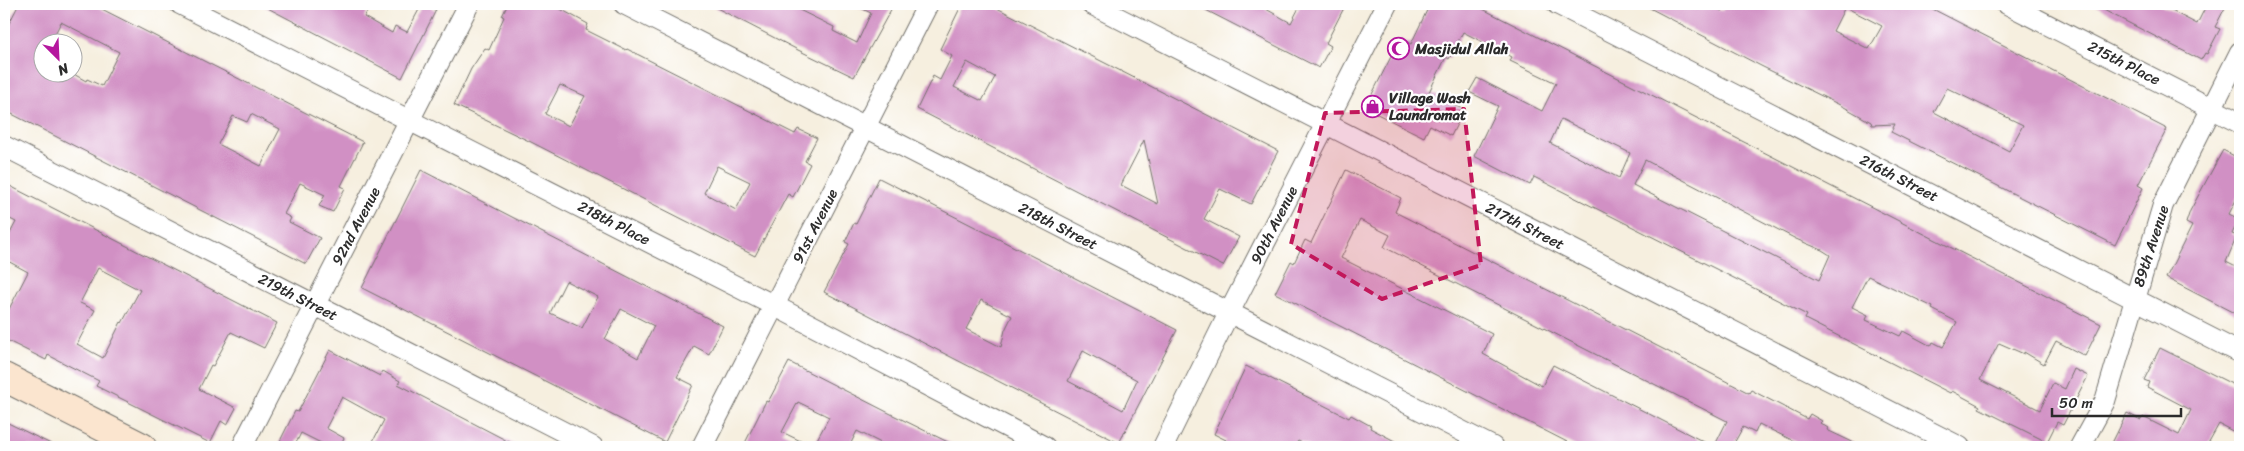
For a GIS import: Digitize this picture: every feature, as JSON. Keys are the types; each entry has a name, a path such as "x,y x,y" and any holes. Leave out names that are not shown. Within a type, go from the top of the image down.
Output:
{"main road":[{"path":"4,377 142,447"}],"street":[{"name":"218th Place","path":"180,4 775,306 1046,447"},
{"name":"92nd Avenue","path":"242,447 469,4"},
{"name":"218th Street","path":"624,4 1493,447"},
{"name":"91st Avenue","path":"702,447 928,4"},
{"name":"217th Street","path":"1091,4 1960,447"},
{"name":"90th Avenue","path":"1163,447 1229,312 1327,125 1387,4"},
{"name":"216th Street","path":"1557,4 2240,353"},
{"name":"215th Place","path":"2007,4 2240,123"},
{"name":"89th Avenue","path":"2080,447 2105,401 2163,205 2240,52"},
{"name":"219th Street","path":"4,146 593,447"}],"highlighted area":[{"path":"1464,109 1481,265 1382,299 1291,244 1325,113"}],"building":[{"path":"19,4 92,4 363,142 341,186 345,188 333,212 319,206 325,195 300,183 284,214 291,218 289,222 320,238 306,264 4,110 4,33","holes":["251,114 280,129 261,166 218,144 233,116 247,122"]},
{"path":"260,4 372,4 364,17 392,33 395,26 407,32 422,4 436,10 402,78"},
{"path":"508,4 551,4 588,24 586,30 795,134 798,129 817,138 805,161 810,164 793,197 788,194 755,256 454,105 471,69 485,48 489,50 504,17 502,16","holes":["560,85 585,96 569,126 545,114","717,166 750,182 736,210 704,193"]},
{"path":"709,4 787,4 834,27 833,31 857,43 871,13 852,4 894,4 854,77"},
{"path":"962,4 989,4 1278,151 1251,204 1220,189 1204,219 1239,237 1223,266 917,109 933,76 940,80 952,56 940,49","holes":["967,62 995,77 982,101 954,87","1144,140 1158,204 1121,185"]},
{"path":"1194,4 1257,4 1291,23 1301,4 1346,4 1326,43 1331,46 1319,68"},
{"path":"1430,4 1473,4 2101,324 2085,356 2056,341 2044,364 2024,352 2024,354 1999,343 1980,380 2040,410 2053,383 2065,389 2074,369 2088,376 2063,425 2057,422 2047,442 1979,408 1980,406 1952,391 1950,393 1805,319 1807,315 1534,177 1530,185 1474,156 1498,106 1469,92 1477,78 1542,111 1556,83 1510,61 1512,57 1463,32 1449,59 1446,57 1429,92 1464,110 1451,136 1430,125 1424,137 1365,108 1400,39 1411,44","holes":["1561,119 1630,153 1619,178 1550,143","1645,160 1830,255 1819,280 1633,185","1868,276 1933,307 1932,309 1957,322 1943,347 1933,342 1931,346 1903,331 1900,336 1866,320 1868,315 1852,307"]},
{"path":"1642,4 1708,4 1722,11 1727,4 1923,4 2167,129 2138,185 2143,188 2115,245 1891,132 1895,124 1872,125 1871,122 1844,107","holes":["1845,7 1882,26 1869,49 1833,31","1947,88 2023,125 2009,151 1934,112"]},
{"path":"2092,4 2158,4 2197,24 2207,4 2227,4 2215,27 2220,29 2207,54 2205,53 2201,60"},
{"path":"2223,150 2240,159 2240,192 2229,214 2239,219 2232,234 2237,236 2226,262 2240,269 2240,316 2166,278 2192,226 2186,223 2190,211"},
{"path":"421,170 723,326 709,354 694,346 677,377 693,385 665,442 362,288","holes":["566,281 598,297 582,328 550,313","621,309 654,326 638,358 605,339"]},
{"path":"1346,170 1401,198 1395,212 1749,393 1751,390 1807,419 1810,414 1822,421 1820,423 1828,428 1827,430 1863,447 1806,447 1759,424 1755,433 1743,427 1732,447 1714,447 1577,447 1275,293 1291,261 1294,263 1305,240 1311,243","holes":["1360,220 1390,235 1384,247 1727,421 1714,447 1553,365 1542,386 1483,354 1492,334 1341,258"]},
{"path":"879,178 1177,330 1119,443 824,292 849,244 845,242 854,223 856,224","holes":["981,300 1012,316 1005,330 1001,347 966,329","1083,351 1137,380 1123,410 1068,381"]},
{"path":"8,185 277,323 264,348 231,332 213,366 211,365 199,389 236,408 227,425 221,421 210,443 96,386 99,381 48,355 46,360 4,339 4,307 9,309 28,272 4,259 4,245 16,222 4,216 4,194","holes":["98,268 140,290 103,358 77,344 95,310 80,303"]},
{"path":"2160,348 2240,388 2240,435 2219,424 2206,447 2110,447 2127,413 2141,420 2143,417 2179,435 2191,410 2147,387 2149,382 2144,380"},
{"path":"330,350 380,376 383,371 400,381 398,384 519,447 370,447 384,420 342,397 326,428 344,438 339,447 329,447 301,433 294,447 277,447 295,411 298,412"},
{"path":"789,362 958,447 889,447 857,431 849,447 813,447 743,447 766,401 768,402","holes":["798,402 829,417 813,447 782,432"]},
{"path":"1246,366 1349,418 1351,415 1371,426 1370,428 1406,447 1311,447 1298,441 1294,447 1222,447 1226,440 1214,434"},
{"path":"4,421 57,447 4,447"}],"place":[{"name":"Masjidul Allah","path":"1399,49"},
{"name":"Village Wash Laundromat","path":"1373,107"}]}
